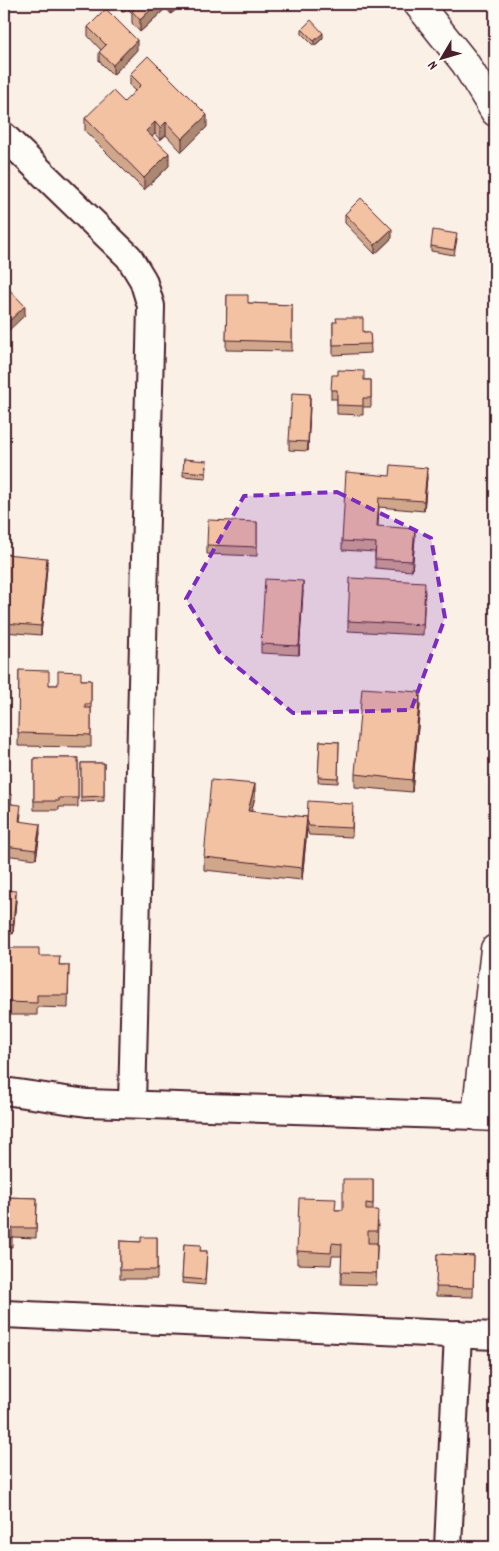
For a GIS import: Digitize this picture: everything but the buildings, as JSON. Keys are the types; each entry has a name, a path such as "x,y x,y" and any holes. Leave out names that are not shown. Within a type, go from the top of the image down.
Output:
{"street":[{"path":"418,4 464,63 495,112"},
{"path":"4,136 129,257 143,280 152,306 132,1104"},
{"path":"4,1092 87,1103 486,1116 495,949"},
{"path":"4,1314 495,1336"},
{"path":"448,1547 458,1334"}],"highlighted area":[{"path":"337,492 431,538 445,618 411,710 293,713 219,652 186,599 244,496"}]}
